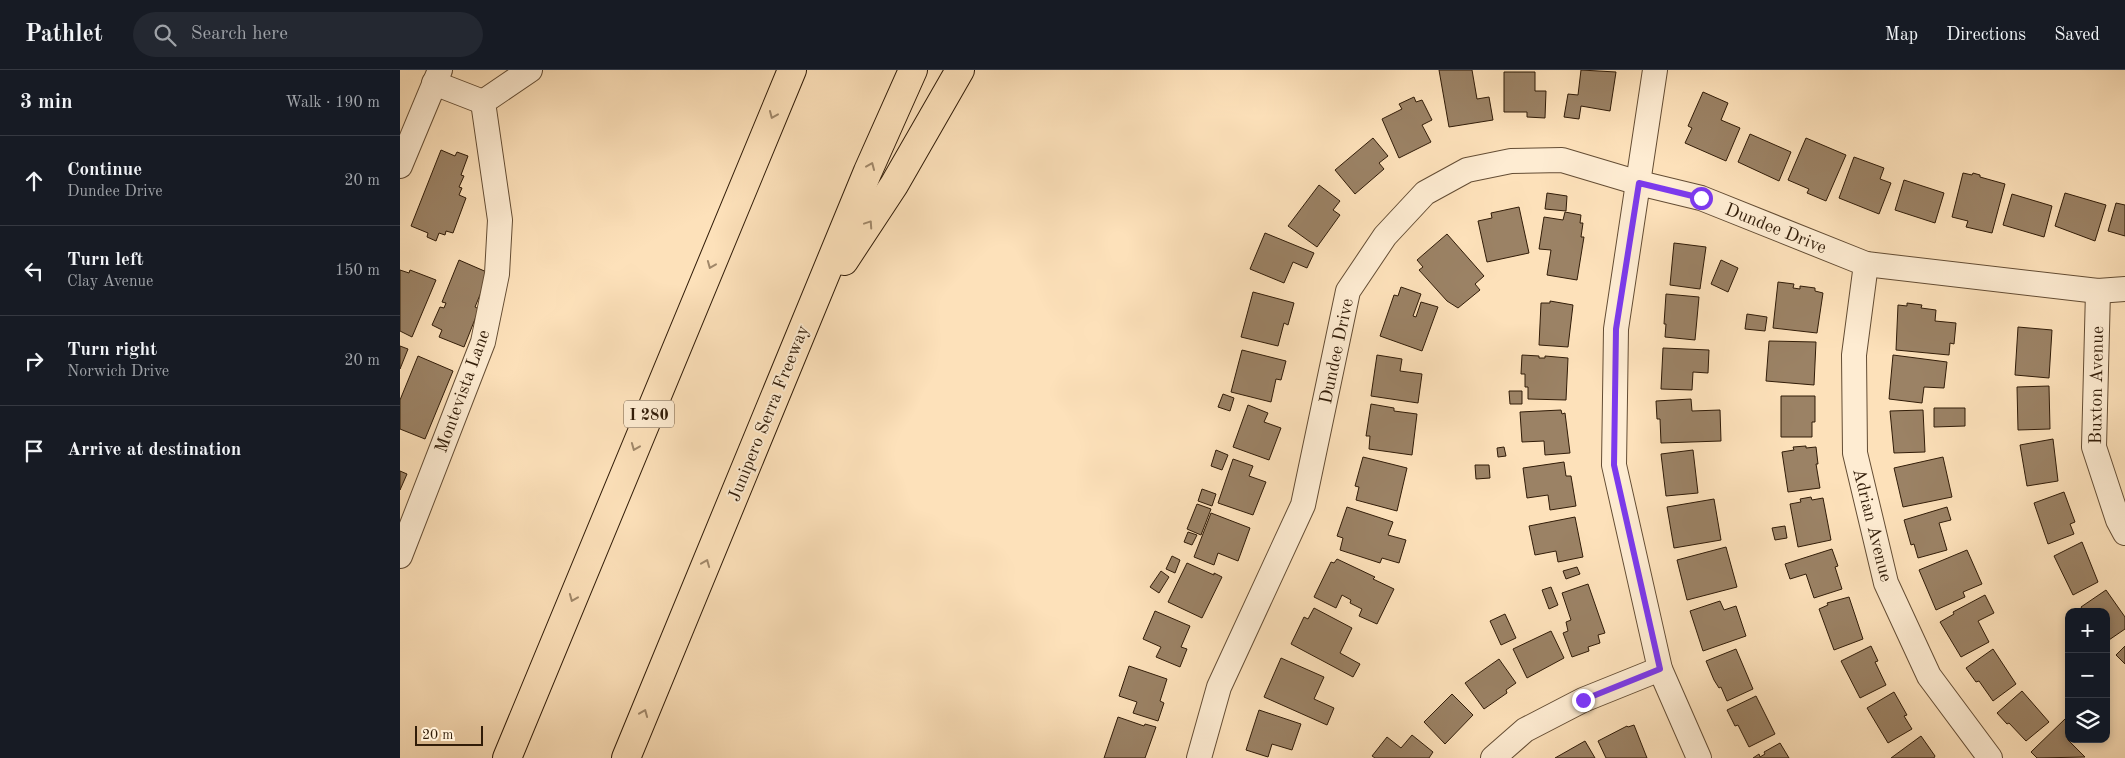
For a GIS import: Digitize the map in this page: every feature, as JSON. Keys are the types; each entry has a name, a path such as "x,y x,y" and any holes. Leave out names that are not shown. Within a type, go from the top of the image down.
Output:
{"highway":[{"name":"I 280","path":"507,758 792,70"},
{"name":"Junipero Serra Freeway","path":"626,758 876,153 914,70"},
{"path":"812,308 885,199 960,70"}],"street":[{"path":"400,166 437,77 483,102 530,70"},
{"path":"1655,70 1616,329 1614,465 1660,669 1699,758"},
{"name":"Montevista Lane","path":"400,556 483,342 497,274 500,220 483,102"},
{"name":"Dundee Drive","path":"1199,758 1219,687 1303,504 1348,291 1385,236 1425,193 1467,170 1511,161 1562,160 1639,183 1701,198 1866,264 2098,291 2125,289"},
{"name":"Adrian Avenue","path":"1866,264 1854,355 1855,453 1886,583 1929,676 1990,758"},
{"name":"Buxton Avenue","path":"2098,291 2094,447 2118,520 2125,533"},
{"path":"1493,758 1524,730 1583,700 1660,669"}],"building":[{"path":"1439,70 1472,70 1477,99 1489,97 1493,120 1449,127"},
{"path":"1581,70 1616,72 1610,111 1581,106 1579,119 1564,117 1568,94 1578,95"},
{"path":"1504,72 1535,72 1535,91 1546,91 1545,118 1527,117 1527,112 1504,112"},
{"path":"1703,92 1728,103 1721,120 1740,128 1726,161 1685,143 1692,128 1688,126"},
{"path":"1414,97 1416,102 1422,100 1432,120 1422,125 1431,142 1399,158 1382,119 1402,109 1399,104"},
{"path":"1750,134 1791,152 1779,181 1738,162"},
{"path":"1373,138 1388,156 1379,163 1384,169 1355,194 1335,170"},
{"path":"1806,138 1846,155 1826,201 1807,193 1809,189 1788,180"},
{"path":"441,150 455,156 457,152 468,156 461,175 464,176 459,187 462,188 459,195 466,198 453,233 446,231 445,235 439,233 436,241 427,237 428,233 411,226"},
{"path":"1854,157 1884,168 1880,179 1891,183 1879,214 1839,198"},
{"path":"1963,173 1972,175 1973,173 1980,175 1980,177 2005,184 1992,233 1966,227 1968,221 1952,217"},
{"path":"1904,180 1944,193 1935,223 1895,210"},
{"path":"1319,185 1340,201 1333,210 1340,215 1317,247 1288,226"},
{"path":"1547,193 1567,196 1566,211 1545,209"},
{"path":"2065,193 2106,205 2095,241 2055,226"},
{"path":"2012,194 2052,206 2044,237 2003,225"},
{"path":"2116,203 2125,205 2125,236 2108,231"},
{"path":"1519,207 1529,253 1487,262 1478,221 1492,218 1491,213"},
{"path":"1565,212 1581,215 1580,223 1583,223 1581,237 1584,237 1577,280 1547,275 1551,250 1539,249 1544,217 1563,220"},
{"path":"1265,233 1314,253 1307,268 1293,262 1284,283 1250,269"},
{"path":"1447,234 1484,276 1475,284 1480,290 1458,308 1447,301 1419,270 1423,267 1417,260"},
{"path":"1674,243 1706,247 1700,289 1670,285"},
{"path":"459,260 489,273 475,307 479,309 464,347 439,337 442,330 432,325 440,307 444,308 446,303 442,302"},
{"path":"1721,260 1738,268 1728,292 1711,284"},
{"path":"400,270 409,273 410,270 436,280 412,337 400,331"},
{"path":"1778,282 1794,284 1793,288 1800,289 1800,286 1815,288 1815,291 1823,293 1817,333 1773,328"},
{"path":"1401,287 1421,294 1413,316 1416,317 1421,302 1438,307 1422,351 1380,336 1394,295 1398,296"},
{"path":"1253,292 1294,303 1288,325 1284,323 1278,346 1241,337"},
{"path":"1666,294 1699,297 1695,340 1665,337"},
{"path":"1550,301 1573,305 1568,347 1539,345 1541,303 1550,303"},
{"path":"1907,303 1922,305 1921,308 1936,310 1935,321 1956,323 1954,344 1950,343 1949,355 1896,350 1898,305 1907,306"},
{"path":"1747,314 1767,317 1765,331 1745,329"},
{"path":"2018,327 2052,330 2049,378 2015,375"},
{"path":"1769,341 1816,342 1814,385 1766,381"},
{"path":"400,346 408,349 400,369"},
{"path":"1663,348 1709,350 1708,373 1693,372 1692,390 1661,389"},
{"path":"1242,350 1286,361 1281,380 1276,379 1271,402 1231,392"},
{"path":"1377,355 1402,359 1400,371 1422,374 1418,403 1371,396"},
{"path":"1522,355 1539,356 1539,358 1545,358 1545,356 1568,358 1566,400 1528,399 1528,387 1525,387 1525,374 1521,374"},
{"path":"1893,355 1947,362 1944,388 1924,387 1922,403 1889,399"},
{"path":"418,356 453,371 425,439 400,429 400,400"},
{"path":"2049,386 2050,429 2018,430 2017,387"},
{"path":"1509,391 1522,391 1522,404 1510,404"},
{"path":"1223,394 1234,398 1230,411 1218,407"},
{"path":"1781,396 1815,396 1815,422 1812,422 1812,437 1781,437"},
{"path":"1691,399 1692,411 1720,410 1721,441 1661,443 1660,419 1657,419 1656,401"},
{"path":"1371,404 1394,408 1394,411 1417,414 1412,455 1369,449 1370,436 1366,436"},
{"path":"1248,405 1268,413 1264,422 1281,428 1269,460 1233,447"},
{"path":"1934,408 1965,408 1965,426 1934,427"},
{"path":"1561,410 1562,414 1565,413 1570,453 1545,455 1544,441 1522,442 1520,412"},
{"path":"1923,410 1925,452 1894,453 1890,411"},
{"path":"2053,439 2058,481 2027,486 2020,445"},
{"path":"1806,446 1806,448 1816,447 1818,464 1816,464 1820,488 1788,492 1782,452 1794,450 1793,447"},
{"path":"1504,447 1506,456 1498,457 1497,448"},
{"path":"1216,450 1228,455 1222,470 1211,466"},
{"path":"1693,450 1698,493 1666,496 1661,454"},
{"path":"1363,457 1407,468 1397,511 1356,500 1359,487 1355,486"},
{"path":"1943,457 1952,497 1903,507 1894,468"},
{"path":"1233,459 1253,466 1249,476 1266,482 1253,515 1218,503"},
{"path":"1564,462 1566,476 1571,476 1576,506 1550,510 1548,495 1527,498 1523,468"},
{"path":"1475,465 1489,465 1490,478 1476,479"},
{"path":"400,471 407,474 400,490"},
{"path":"1202,489 1216,494 1212,506 1198,501"},
{"path":"2064,492 2075,522 2070,524 2074,534 2048,544 2034,503"},
{"path":"1811,497 1812,500 1823,498 1831,540 1798,547 1790,504 1801,502 1800,499"},
{"path":"1714,499 1721,540 1674,548 1667,507"},
{"path":"1197,504 1211,509 1201,535 1187,529"},
{"path":"1347,507 1393,522 1388,535 1406,540 1399,563 1382,558 1380,563 1340,550 1343,538 1337,536"},
{"path":"1947,507 1951,520 1939,523 1947,550 1918,558 1914,544 1911,545 1904,520"},
{"path":"1211,513 1250,528 1238,561 1218,553 1214,565 1194,557"},
{"path":"1575,517 1583,557 1558,562 1556,551 1535,555 1529,526"},
{"path":"1785,526 1787,538 1775,540 1772,528"},
{"path":"1188,532 1197,535 1192,545 1184,542"},
{"path":"2082,542 2098,582 2073,595 2054,556"},
{"path":"1726,547 1737,587 1687,600 1677,560"},
{"path":"1832,549 1838,566 1835,567 1842,589 1814,598 1806,574 1790,579 1785,564"},
{"path":"1967,550 1982,584 1963,592 1965,597 1936,610 1919,570"},
{"path":"1172,556 1180,560 1175,573 1166,569"},
{"path":"1337,559 1375,577 1373,579 1394,589 1377,624 1359,616 1362,609 1350,603 1351,600 1342,595 1336,608 1314,597 1331,562 1334,563"},
{"path":"1187,563 1222,577 1202,618 1168,602"},
{"path":"1577,567 1580,574 1566,579 1563,571"},
{"path":"1161,571 1169,577 1159,593 1150,587"},
{"path":"1588,584 1605,633 1598,635 1600,643 1588,647 1589,651 1572,657 1563,633 1568,631 1566,622 1571,620 1562,593"},
{"path":"1551,587 1558,605 1549,609 1542,590"},
{"path":"2106,590 2125,617 2125,629 2110,639 2110,608 2081,607"},
{"path":"1985,595 1994,613 1978,621 1989,642 1961,657 1940,622 1954,614 1953,612"},
{"path":"1849,597 1863,639 1834,650 1819,609 1828,605 1827,603"},
{"path":"1720,601 1724,610 1736,606 1746,636 1703,651 1690,611"},
{"path":"1314,608 1352,628 1340,653 1360,664 1353,677 1291,644 1304,617 1308,619"},
{"path":"1155,611 1190,626 1181,647 1187,649 1180,667 1156,657 1161,647 1143,639"},
{"path":"1505,614 1516,638 1501,645 1490,621"},
{"path":"1551,631 1564,658 1527,678 1513,649"},
{"path":"1871,646 1878,661 1875,662 1886,685 1860,698 1841,661"},
{"path":"2125,646 2125,664 2116,655"},
{"path":"1736,649 1753,689 1727,701 1721,687 1719,688 1714,680 1706,661"},
{"path":"1993,649 2016,684 1993,701 1979,681 1976,682 1966,668"},
{"path":"1281,658 1324,677 1314,699 1334,708 1327,725 1264,697"},
{"path":"1499,659 1516,683 1506,690 1507,693 1484,709 1465,683"},
{"path":"1129,666 1167,679 1160,701 1164,703 1158,721 1133,713 1137,702 1119,696"},
{"path":"2022,691 2049,722 2026,741 1997,713"},
{"path":"1894,692 1907,715 1904,716 1912,729 1888,743 1867,708"},
{"path":"1452,694 1473,715 1445,744 1424,722"},
{"path":"1756,696 1775,734 1749,747 1738,725 1735,726 1727,710"},
{"path":"1259,710 1301,724 1292,750 1272,744 1268,757 1246,750"},
{"path":"1118,717 1144,726 1145,724 1156,727 1145,758 1104,758"},
{"path":"2065,719 2065,743 2071,743 2085,757 2037,758 2031,752"},
{"path":"1634,725 1647,758 1606,758 1598,741 1627,726"},
{"path":"1412,735 1433,752 1429,758 1375,758 1372,756 1387,737 1401,748"},
{"path":"1921,736 1935,756 1934,758 1891,758"},
{"path":"1585,741 1595,758 1555,758"},
{"path":"1780,743 1789,758 1753,758 1759,754 1760,757 1765,754 1764,752"}],"route":[{"path":"1583,700 1660,669 1614,465 1616,329 1639,183 1701,198"}]}
